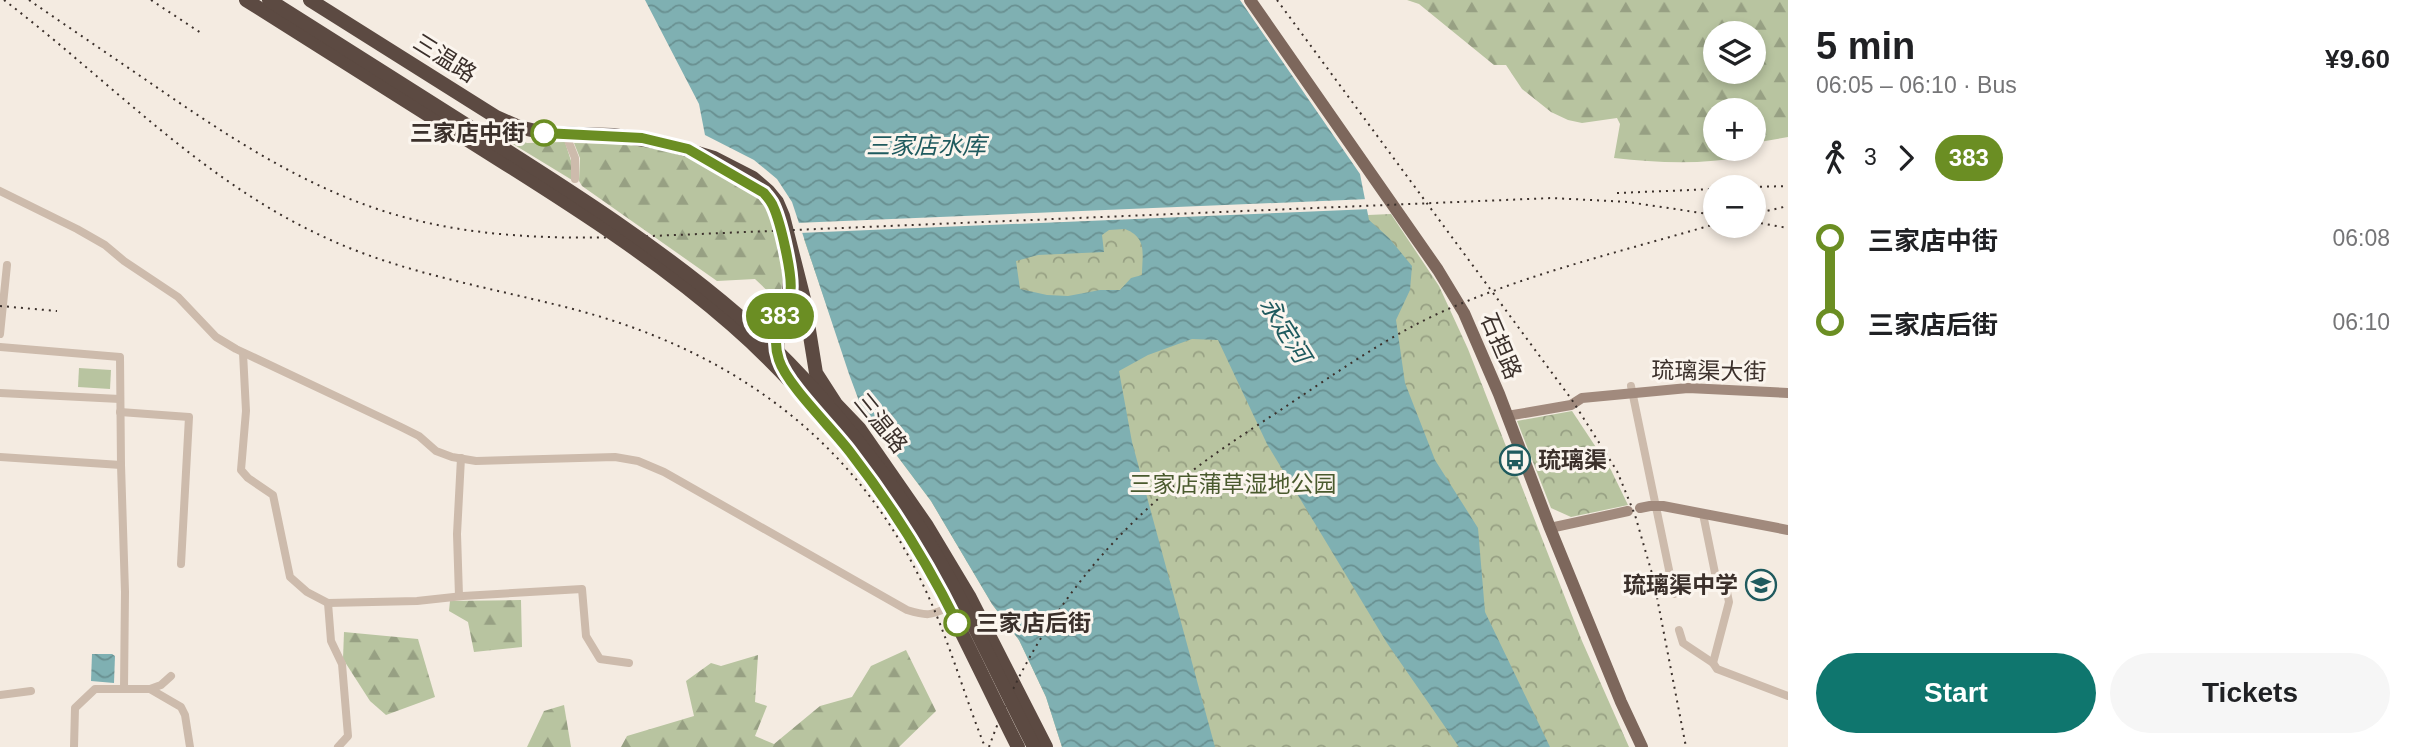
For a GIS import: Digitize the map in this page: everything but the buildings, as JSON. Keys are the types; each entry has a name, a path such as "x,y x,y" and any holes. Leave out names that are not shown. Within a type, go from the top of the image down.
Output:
{"highway":[{"path":"246,0 616,236 667,272 733,325 803,395"},
{"path":"269,0 615,219 674,262 779,353 850,432 888,480 944,572 1034,747"},
{"name":"三温路","path":"310,0 496,117 519,127 566,135 642,138 688,149 714,158 753,178 768,191 783,216 804,299 816,373 836,404 859,428 895,477 969,596 1046,747"},
{"name":"三温路","path":"688,149 749,183 764,193 772,204 790,274 790,292 780,316 776,336 778,359 788,377 877,488 905,530 949,607 1018,747"},
{"path":"905,530 932,577 1018,747"}],"main road":[{"name":"石担路","path":"1250,0 1438,270 1464,313 1621,702 1642,747"}],"street":[{"path":"566,135 575,158 575,179"},
{"path":"0,191 105,245 178,297 216,337 243,353 410,432 436,451 475,461 615,457 638,461 664,472 907,610 933,615 969,596"},
{"path":"0,334 8,265"},
{"path":"0,347 120,358 125,592 124,688"},
{"path":"243,353 246,411 241,470 273,495 290,577 307,592 328,603 416,601 582,589 586,636 600,659 629,663"},
{"name":"琉璃渠大街","path":"1507,416 1571,405 1582,398 1631,389 1688,388 1788,393"},
{"path":"1631,389 1674,594"},
{"path":"0,393 120,399"},
{"path":"120,412 189,417 181,564"},
{"path":"0,457 121,466"},
{"path":"459,596 457,534 461,458"},
{"path":"1640,508 1656,506 1788,530"},
{"path":"1550,528 1628,512"},
{"path":"1703,514 1716,578 1727,592 1729,602 1713,663"},
{"path":"328,603 331,641 342,664 348,736 338,747"},
{"path":"1679,629 1683,643 1713,663 1717,669 1788,696"},
{"path":"74,747 75,708 96,689 150,689 161,685 170,676"},
{"path":"150,689 181,707 185,715 190,747"},
{"path":"0,695 31,691"}],"green space":[{"path":"1407,0 1788,0 1788,137 1766,141 1766,98 1703,98 1703,161 1714,161 1681,162 1614,158 1620,124 1617,118 1582,123 1568,120 1551,112 1522,89 1506,65 1494,65 1419,4"},
{"path":"500,132 527,143 565,142 572,164 572,180 498,135"},
{"path":"574,143 640,146 678,154 711,169 765,202 772,221 782,270 782,285 777,300 755,279 717,281 582,186 579,181 580,158"},
{"name":"三家店蒲草湿地公园","path":"1391,214 1439,286 1468,349 1582,641 1629,747 1062,747 1046,697 1019,640 992,604 931,501 862,409 804,239"},
{"path":"79,368 111,370 110,389 78,387"},
{"path":"1572,411 1611,470 1628,505 1571,517 1551,508 1517,421"},
{"path":"521,600 522,647 474,652 468,622 449,611 450,601"},
{"path":"344,632 418,639 435,697 386,715 370,701 343,659"},
{"path":"906,650 936,711 899,747 621,747 627,736 694,716 686,681 711,663 721,666 758,655 755,702 767,706 755,736 774,744 820,706 852,697 871,666"},
{"path":"564,705 571,747 527,747 544,711"}],"water":[{"name":"三家店水库","path":"645,0 1240,0 1360,174 1369,220 1389,238 1412,266 1410,290 1396,320 1405,383 1435,460 1478,528 1485,612 1550,747 1459,747 1387,643 1267,444 1218,340 1192,339 1148,355 1119,371 1132,442 1215,747 1062,747 1046,697 1019,640 992,604 931,501 862,409 792,202 777,179 754,160 705,135 699,104","holes":["1125,229 1132,233 1142,248 1142,275 1131,278 1120,290 1100,290 1068,296 1020,289 1016,261 1038,255 1104,252 1102,235 1109,230"]},
{"path":"92,654 115,656 114,683 91,681"}],"pier":[{"path":"1369,199 1371,209 799,233 795,223"}],"railway":[{"path":"4,0 196,158 278,213 322,236 385,261 584,312 640,330 692,352 741,380 786,411 828,448 865,490 897,537 934,608 985,747"},
{"path":"29,0 220,130 307,180 337,194 400,216 485,232 570,238 628,237 1552,198 1628,202 1703,213"},
{"path":"151,0 201,33"},
{"path":"1277,0 1572,400 1617,471 1635,515 1653,577 1686,747"},
{"path":"1766,187 1788,186"},
{"path":"1617,193 1703,189"},
{"path":"1766,211 1788,206"},
{"path":"1766,224 1788,228"},
{"path":"989,747 1004,709 1042,636 1089,570 1146,510 1205,461 1391,338 1453,307 1550,272 1703,227"},
{"path":"0,306 57,311"}],"bus line":[{"name":"383","path":"544,133 642,138 688,149 764,193 777,217 790,274 790,292 780,316 776,336 778,359 788,377 877,488 905,530 957,623"}],"place":[{"name":"三家店中街","path":"544,133"},
{"name":"琉璃渠","path":"1515,460"},
{"name":"琉璃渠中学","path":"1761,585"},
{"name":"三家店后街","path":"957,623"}],"water label":[{"name":"永定河","path":"1285,330"}]}
